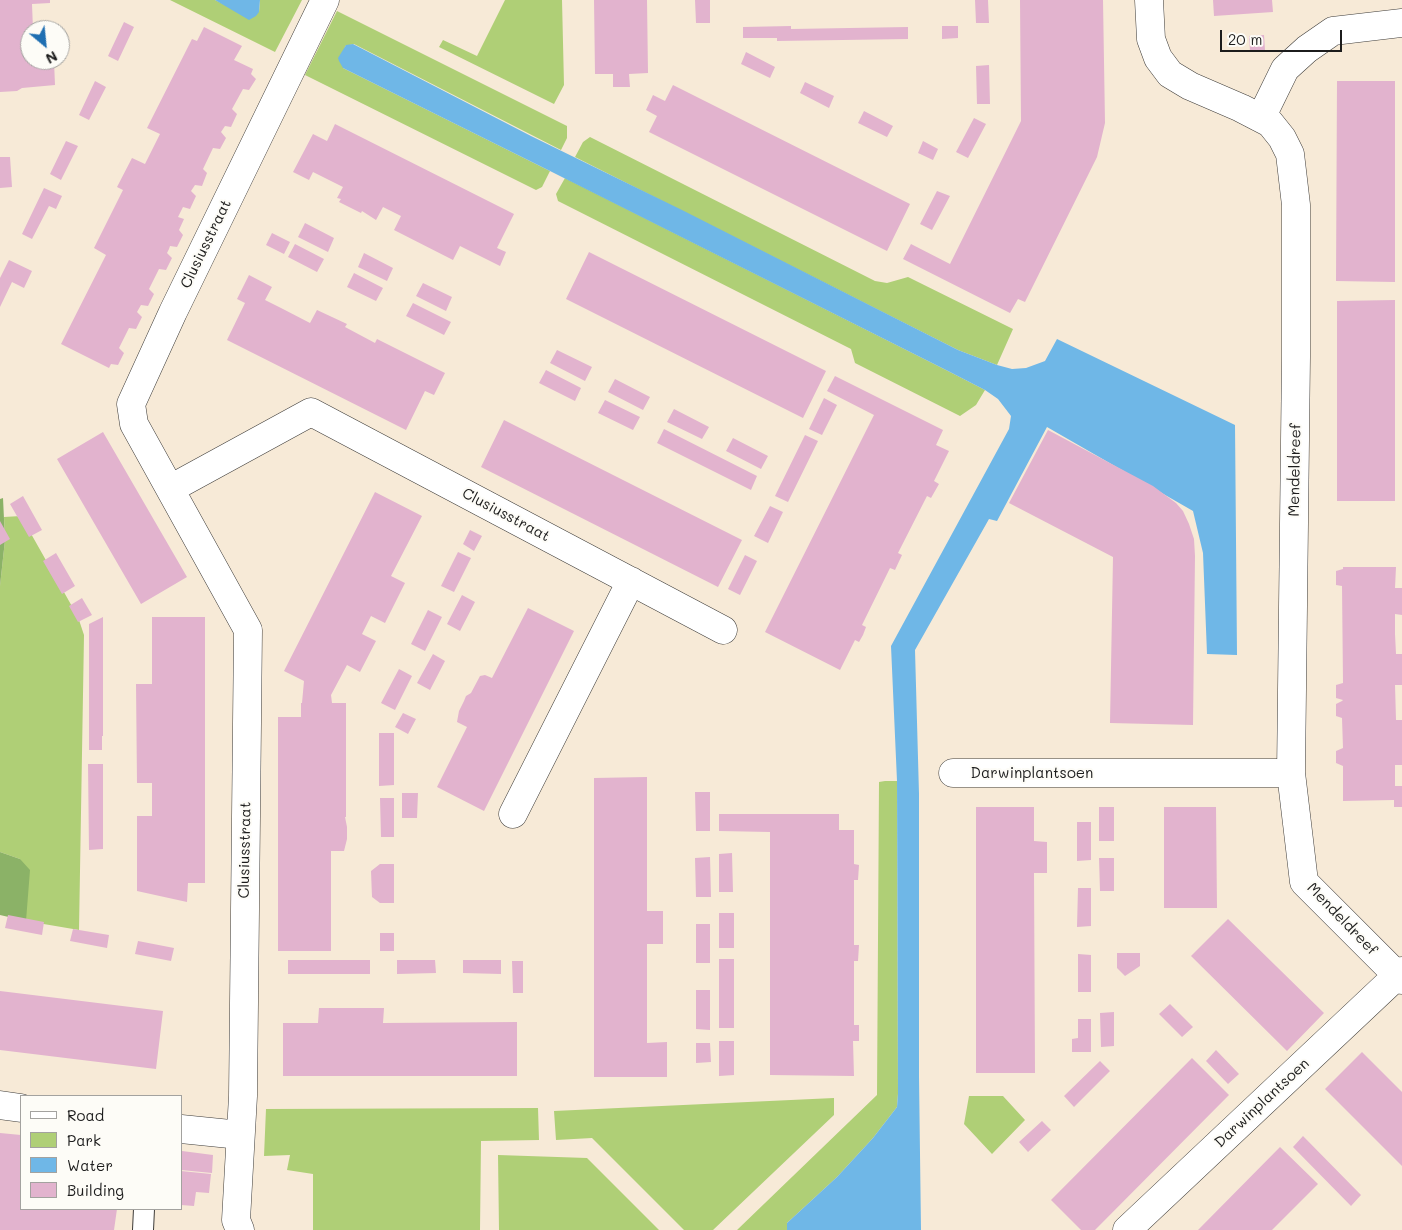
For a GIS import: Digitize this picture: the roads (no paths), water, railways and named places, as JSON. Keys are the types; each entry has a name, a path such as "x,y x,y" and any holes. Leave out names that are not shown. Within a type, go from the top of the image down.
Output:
{"street":[{"name":"Clusiusstraat","path":"240,1230 236,1220 243,1096 248,630 134,424 131,404 325,0"},
{"name":"Mendeldreef","path":"1149,0 1151,38 1158,58 1170,74 1190,86 1270,123 1282,138 1290,154 1296,205 1291,773 1304,882 1400,976"},
{"path":"1261,118 1286,68 1307,49 1333,31 1402,23"},
{"name":"Clusiusstraat","path":"170,488 311,412 722,630"},
{"path":"513,814 631,581"},
{"name":"Darwinplantsoen","path":"954,773 1291,773"},
{"name":"Darwinplantsoen","path":"1128,1230 1400,976"},
{"path":"0,1105 20,1108"},
{"path":"182,1129 240,1135"}],"lane":[{"path":"143,1230 144,1210"}],"water":[{"path":"215,0 260,0 259,12 249,20"},
{"path":"353,44 531,136 684,211 958,350 1012,369 1026,368 1045,361 1057,339 1235,425 1237,655 1207,654 1203,553 1193,511 1047,427 997,521 989,519 915,650 919,794 921,1230 787,1230 787,1223 837,1177 873,1138 897,1107 897,781 891,646 1009,429 1011,416 998,399 985,390 343,68 338,58 346,45"}]}
